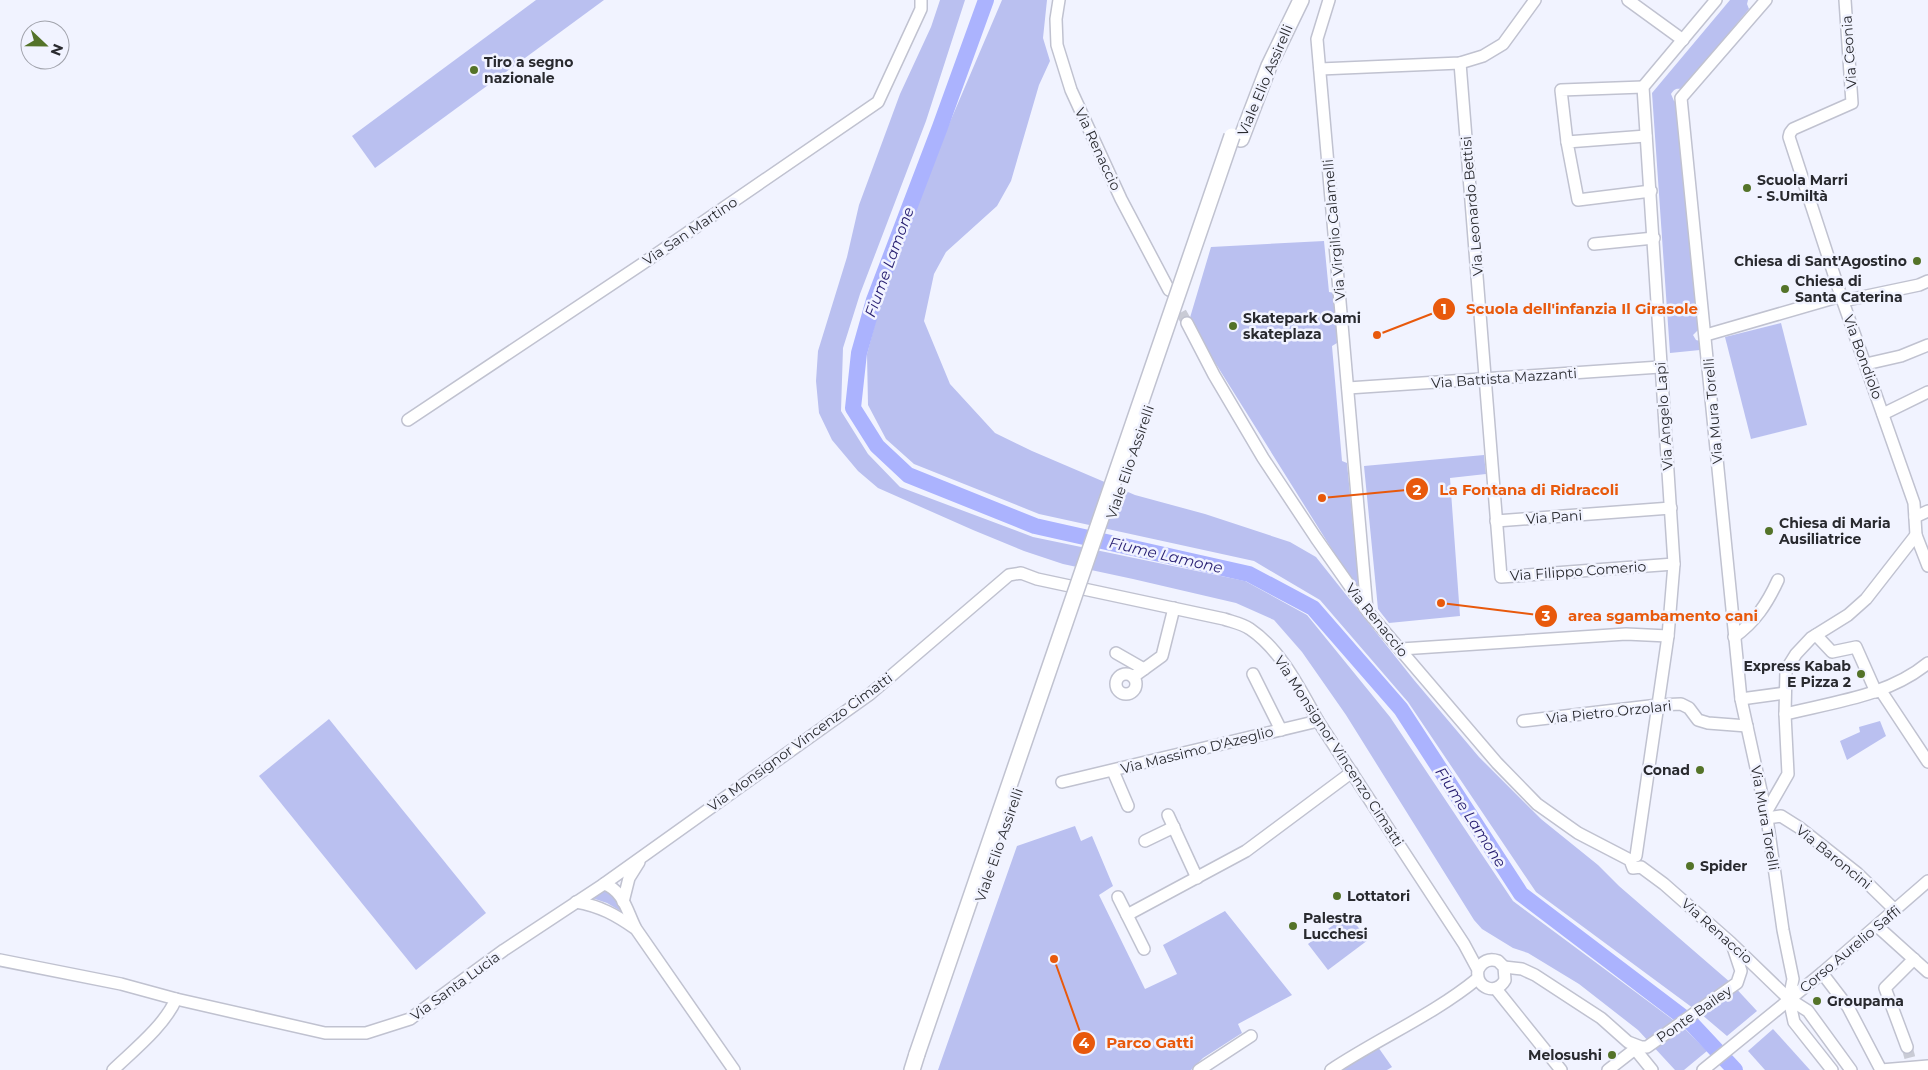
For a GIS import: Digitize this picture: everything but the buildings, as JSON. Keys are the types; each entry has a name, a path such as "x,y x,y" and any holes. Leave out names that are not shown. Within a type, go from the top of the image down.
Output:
{"main road":[{"name":"Viale Elio Assirelli","path":"912,1070 922,1060 1260,63 1290,0"},
{"name":"Viale Elio Assirelli","path":"1236,137 1301,0"}],"street":[{"name":"Via San Martino","path":"408,420 642,264 878,102 921,9 921,0"},
{"name":"Via Renaccio","path":"1059,0 1056,19 1057,45 1071,90 1121,199 1169,290"},
{"name":"Via Virgilio Calamelli","path":"1329,0 1317,40 1368,612"},
{"path":"1320,70 1460,64 1483,56 1502,44 1535,0"},
{"path":"1650,191 1578,200 1567,142 1561,90 1643,88 1716,0"},
{"name":"Via Mura Torelli","path":"1766,0 1682,98 1741,699 1766,816 1783,930 1793,979 1789,999"},
{"name":"Via Ceonia","path":"1845,0 1852,103"},
{"path":"1632,1 1682,40"},
{"name":"Via Leonardo Bettisi","path":"1460,64 1485,378"},
{"name":"Via Angelo Lapi","path":"1633,858 1668,636 1674,564 1643,88"},
{"name":"Via Bondiolo","path":"1852,103 1793,129 1789,137 1842,299 1914,503 1916,535 1928,566"},
{"path":"1567,142 1646,136"},
{"path":"1594,244 1654,238"},
{"path":"1706,335 1842,299 1928,281"},
{"name":"Via Renaccio","path":"1186,323 1263,458 1368,612 1492,757 1537,804 1578,833 1633,858 1642,859 1641,867 1664,884 1731,943 1789,999 1808,1011"},
{"path":"1866,364 1901,356 1928,345"},
{"name":"Via Battista Mazzanti","path":"1348,388 1660,367"},
{"name":"Via Filippo Comerio","path":"1485,378 1501,577 1674,564"},
{"path":"1883,414 1928,392"},
{"name":"Via Pani","path":"1496,521 1671,508"},
{"path":"1915,517 1928,511"},
{"path":"1766,816 1788,774 1785,714 1786,670 1796,654 1816,635 1848,615 1866,599 1916,535"},
{"name":"Via Monsignor Vincenzo Cimatti","path":"576,902 641,858 870,694 1009,575 1021,573 1037,579 1224,619 1249,629 1273,650 1464,944 1479,978"},
{"path":"1734,637 1764,608 1778,580"},
{"path":"1133,677 1162,656 1174,608"},
{"path":"1401,649 1626,634 1668,636"},
{"path":"1816,635 1832,652 1856,647 1878,692 1928,762"},
{"path":"1116,653 1144,669"},
{"path":"1785,714 1878,692 1912,677 1928,663"},
{"name":"Via Massimo D'Azeglio","path":"1253,674 1281,730"},
{"path":"1741,699 1785,693"},
{"name":"Via Pietro Orzolari","path":"1523,721 1681,704 1689,708 1698,720 1708,724 1747,726"},
{"name":"Via Massimo D'Azeglio","path":"1062,782 1318,721"},
{"name":"Via Massimo D'Azeglio","path":"1113,771 1128,806"},
{"path":"1127,915 1246,851 1352,772"},
{"path":"1168,816 1197,878"},
{"name":"Via Baroncini","path":"1766,816 1781,816 1800,828 1857,873 1895,910"},
{"path":"1145,841 1174,827"},
{"name":"Via Monsignor Vincenzo Cimatti","path":"623,902 630,878 641,858"},
{"name":"Corso Aurelio Saffi","path":"1703,1070 1822,973 1928,881"},
{"path":"604,884 612,886 617,891 636,929 734,1070"},
{"path":"1118,897 1144,949"},
{"path":"576,902 604,909 636,929"},
{"name":"Via Santa Lucia","path":"0,960 121,984 176,999 325,1033 366,1034 410,1019 504,950 576,902"},
{"path":"1877,926 1928,972"},
{"name":"Ponte Bailey","path":"1650,1045 1737,983 1741,971 1738,958 1731,943"},
{"name":"Via Monsignor Vincenzo Cimatti","path":"1464,944 1487,960 1498,961 1504,967 1522,969 1535,975 1601,1018 1628,1042 1641,1047 1650,1045"},
{"path":"1907,1047 1885,988 1914,959"},
{"path":"1331,1070 1356,1053 1456,996 1479,978 1481,964 1487,960"},
{"path":"1479,978 1491,989 1496,988 1505,980 1504,967"},
{"path":"1822,973 1848,1007 1881,1070 1912,1065 1928,1066"},
{"path":"1496,988 1561,1070"},
{"path":"1803,988 1808,1011 1851,1070"},
{"path":"113,1070 172,1010 176,999"},
{"path":"1789,999 1794,1022 1832,1070"},
{"path":"1794,1022 1808,1011"},
{"path":"1199,1070 1251,1036"},
{"path":"1608,1070 1635,1050 1652,1070"}],"shaded area":[{"name":"Tiro a segno nazionale","path":"536,0 604,0 375,168 352,136"},
{"path":"940,0 965,0 926,121 860,294 843,348 841,411 868,454 900,487 1033,537 1245,581 1307,615 1390,717 1513,901 1684,1028 1707,1051 1684,1070 1675,1070 1638,1030 1579,984 1528,953 1513,948 1482,929 1474,920 1346,715 1302,652 1274,620 1236,603 1063,564 1024,551 878,488 858,471 832,440 819,413 816,381 818,351 847,257 859,205 900,94 931,27"},
{"path":"1002,0 1047,0 1043,38 1050,61 1039,85 1011,181 997,206 946,252 934,274 924,321 950,384 995,433 1032,451 1135,495 1205,514 1290,542 1316,557 1414,680 1479,757 1541,819 1598,865 1619,886 1731,983 1757,1011 1727,1036 1701,1014 1536,892 1408,702 1320,600 1254,561 1039,514 914,464 886,439 868,405 867,354 881,301 947,129"},
{"path":"1730,0 1748,0 1749,9 1682,89 1675,89 1671,94 1674,101 1677,102 1699,329 1693,335 1696,340 1700,341 1700,350 1670,353 1652,93"},
{"path":"1324,241 1329,292 1334,293 1337,343 1332,346 1342,461 1347,463 1359,586 1353,583 1189,321 1211,247"},
{"path":"1781,323 1807,425 1751,439 1725,337"},
{"path":"1484,455 1486,474 1450,478 1460,616 1389,623 1378,609 1364,466"},
{"path":"329,719 486,913 416,970 259,776"},
{"path":"1880,721 1886,736 1847,760 1840,741 1860,732 1859,727"},
{"path":"1075,826 1081,841 1092,836 1113,886 1099,895 1145,989 1177,974 1163,945 1225,911 1292,995 1238,1024 1242,1033 1203,1058 1191,1070 938,1070 1017,846"},
{"path":"606,889 613,892 624,911 622,912 607,903 592,898"},
{"path":"1348,914 1368,940 1328,970 1308,944"},
{"path":"1773,1029 1810,1070 1765,1070 1748,1051"},
{"path":"1378,1047 1392,1067 1387,1070 1343,1070"}],"waterway":[{"name":"Fiume Lamone","path":"986,0 874,300 859,353 853,408 877,446 908,475 1035,526 1249,574 1313,608 1401,709 1521,894 1691,1023 1735,1070"}],"tunnel":[{"path":"1173,298 1187,323"},
{"path":"1907,1047 1911,1062"}],"place":[{"name":"Tiro a segno nazionale","path":"474,70"},
{"name":"Scuola Marri - S.Umiltà","path":"1747,188"},
{"name":"Chiesa di Sant'Agostino","path":"1917,261"},
{"name":"Chiesa di Santa Caterina","path":"1785,289"},
{"name":"Skatepark Oami skateplaza","path":"1233,326"},
{"name":"Scuola dell'infanzia Il Girasole","path":"1377,335"},
{"name":"La Fontana di Ridracoli","path":"1322,498"},
{"name":"Chiesa di Maria Ausiliatrice","path":"1769,531"},
{"name":"area sgambamento cani","path":"1441,603"},
{"name":"Express Kabab E Pizza 2","path":"1861,674"},
{"name":"Conad","path":"1700,770"},
{"name":"Spider","path":"1690,866"},
{"name":"Lottatori","path":"1337,896"},
{"name":"Palestra Lucchesi","path":"1293,926"},
{"name":"Parco Gatti","path":"1054,959"},
{"name":"Groupama","path":"1817,1001"},
{"name":"Melosushi","path":"1612,1055"}]}
